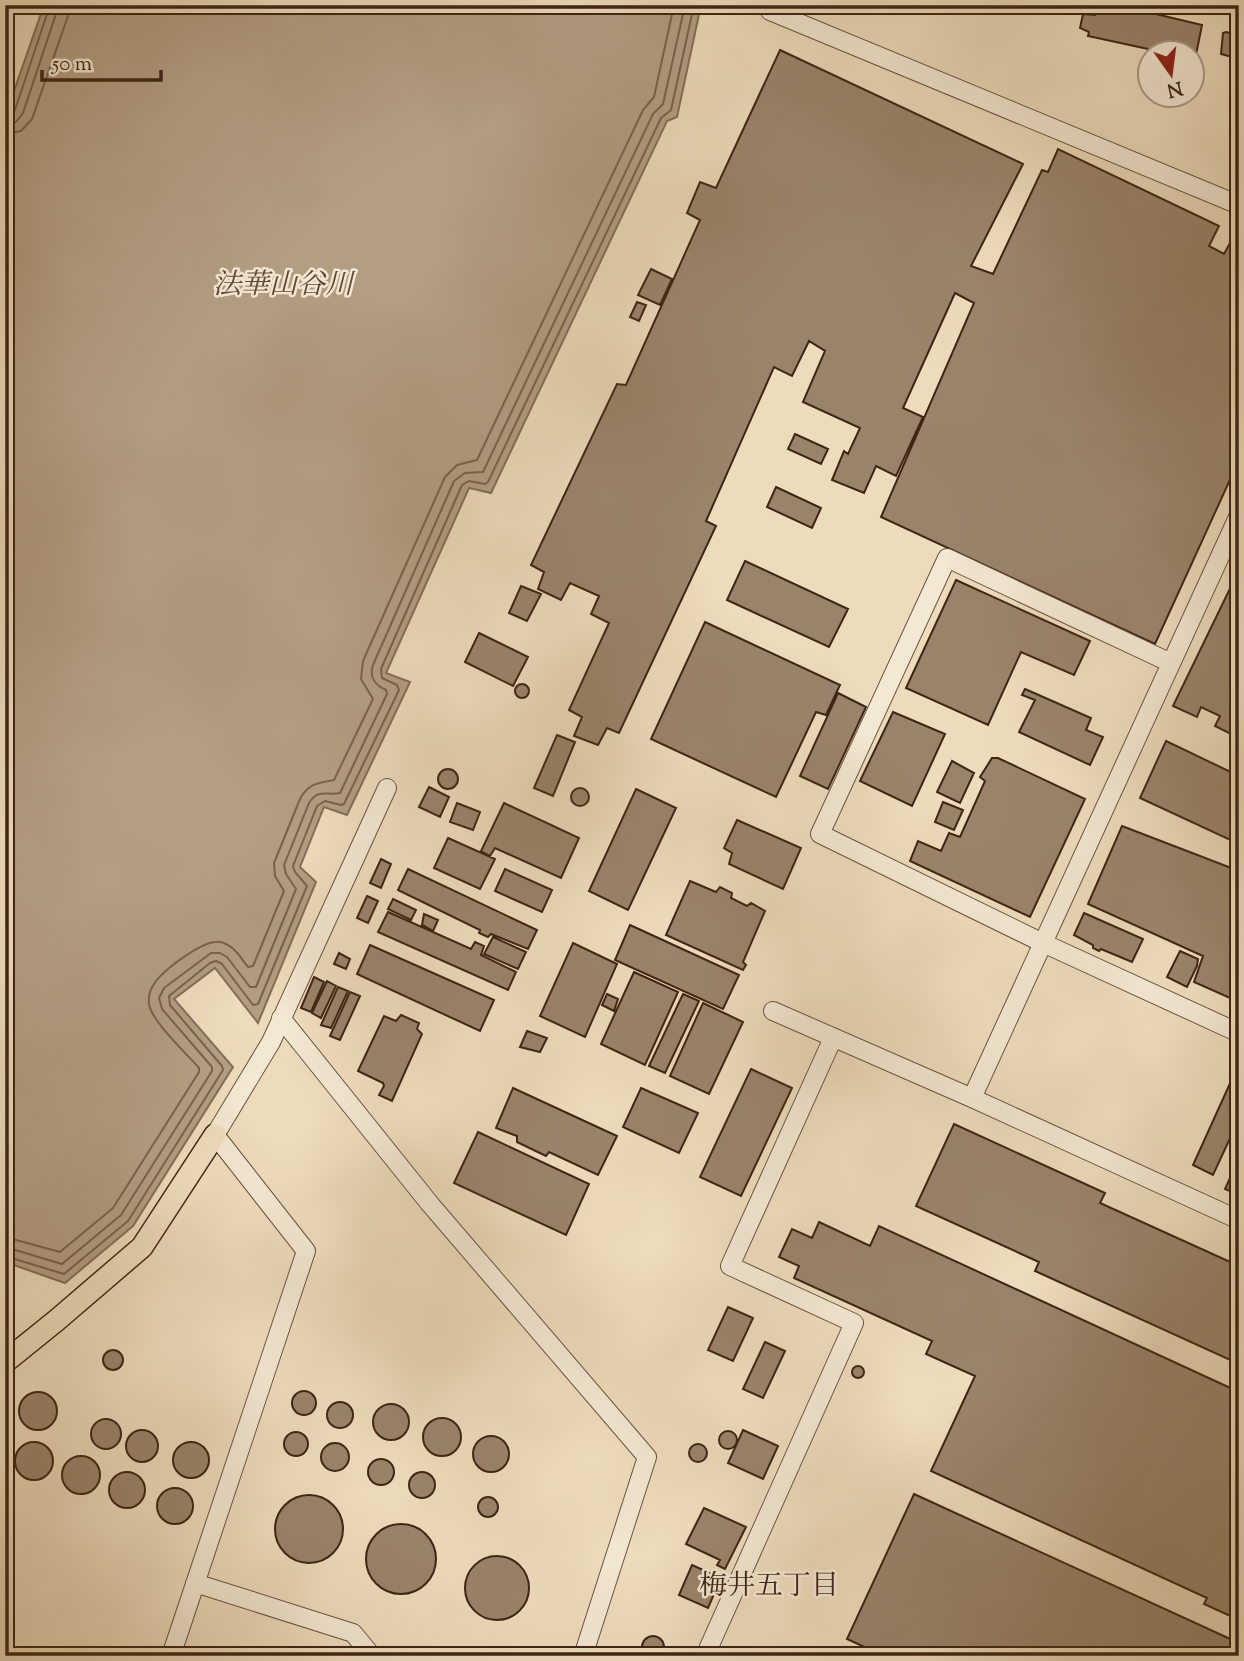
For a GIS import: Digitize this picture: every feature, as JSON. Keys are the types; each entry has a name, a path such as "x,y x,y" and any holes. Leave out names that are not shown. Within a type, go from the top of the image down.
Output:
{"main road":[{"path":"5,1362 142,1247 215,1135"}],"street":[{"path":"770,11 1239,205"},
{"path":"972,1098 1239,515"},
{"path":"1171,663 947,558 820,834 1043,943 1239,1033"},
{"path":"171,1656 306,1251 215,1135 271,1042 387,788"},
{"path":"773,1011 1239,1220"},
{"path":"281,1018 430,1204 647,1457 583,1656"},
{"path":"705,1656 854,1323 730,1266 834,1038"},
{"path":"195,1583 353,1633 372,1656"}],"water":[{"name":"法華山谷川","path":"44,5 701,5 677,117 667,121 491,493 469,488 386,673 410,682 347,815 324,807 300,867 316,882 258,1023 215,968 174,999 233,1067 133,1226 65,1283 5,1262 5,117"}],"building":[{"path":"1097,5 1118,5 1202,25 1199,38 1136,38 1136,46 1088,36 1089,32 1080,28 1083,14 1095,15"},
{"path":"1223,33 1239,35 1239,59 1221,54"},
{"path":"780,50 1023,164 971,266 993,274 1042,170 1048,172 1058,149 1219,226 1209,246 1224,254 1230,243 1239,247 1239,460 1155,644 881,517 974,303 955,293 903,408 923,417 896,476 876,466 864,493 832,480 844,451 848,454 860,428 803,402 825,351 809,341 792,376 774,367 706,521 716,526 619,733 607,728 598,745 574,736 582,717 569,710 609,623 591,614 599,596 570,583 561,600 538,589 544,572 531,565 617,384 626,385 700,220 687,213 700,182 716,188"},
{"path":"651,269 672,279 660,305 638,295"},
{"path":"637,302 646,305 639,321 630,317"},
{"path":"795,434 828,449 821,464 788,449"},
{"path":"776,487 821,508 812,528 767,507"},
{"path":"745,561 848,609 829,647 727,600"},
{"path":"1239,570 1239,738 1215,726 1220,716 1201,707 1197,717 1173,706"},
{"path":"956,580 1090,641 1074,675 1021,652 988,725 906,688"},
{"path":"521,586 541,594 527,621 509,613"},
{"path":"705,622 840,685 826,715 816,712 776,797 651,739"},
{"path":"479,633 528,657 513,686 465,662"},
{"path":"519,684 525,684 529,691 525,698 519,698 515,694 515,688"},
{"path":"1025,689 1091,718 1086,730 1103,737 1090,765 1019,732 1035,700 1022,695"},
{"path":"838,693 866,707 828,789 800,776"},
{"path":"893,712 945,734 912,806 860,781"},
{"path":"557,735 575,742 553,796 534,788"},
{"path":"1166,741 1239,776 1239,844 1140,798"},
{"path":"992,758 998,758 1085,799 1030,917 910,861 918,841 941,851 949,833 960,837 985,781 980,777"},
{"path":"952,761 974,773 960,803 937,792"},
{"path":"448,769 455,772 458,779 455,786 448,789 441,786 438,779 441,772"},
{"path":"429,787 449,797 440,817 419,807"},
{"path":"576,788 584,788 589,797 587,804 576,806 571,801 571,793"},
{"path":"636,789 676,808 628,910 589,891"},
{"path":"943,802 963,810 954,830 935,822"},
{"path":"457,803 480,812 473,830 450,822"},
{"path":"504,803 579,838 561,878 495,848 490,856 481,851"},
{"path":"737,820 801,848 783,889 729,864 732,853 724,848"},
{"path":"1122,826 1239,871 1239,1002 1194,982 1203,956 1088,904"},
{"path":"448,838 495,859 480,889 434,868"},
{"path":"381,859 391,864 381,888 370,883"},
{"path":"408,869 537,930 528,949 491,934 488,937 479,933 480,930 398,890"},
{"path":"505,869 552,890 542,912 495,891"},
{"path":"690,881 716,892 720,887 732,893 731,898 747,906 751,903 765,911 743,962 746,965 743,970 666,935"},
{"path":"367,896 378,901 368,923 357,918"},
{"path":"393,899 416,910 411,920 388,909"},
{"path":"388,912 471,949 475,942 484,946 481,955 516,972 508,990 378,932"},
{"path":"1084,913 1143,939 1132,962 1101,949 1099,951 1074,935"},
{"path":"424,914 438,920 433,931 422,925"},
{"path":"630,925 739,975 723,1009 615,960"},
{"path":"493,937 526,952 518,969 484,954"},
{"path":"573,943 617,964 585,1037 540,1016"},
{"path":"370,945 494,1000 480,1031 357,974"},
{"path":"1180,951 1198,959 1187,987 1167,977"},
{"path":"339,953 350,959 346,969 334,964"},
{"path":"634,972 678,992 645,1065 601,1044"},
{"path":"314,977 324,982 311,1012 301,1008"},
{"path":"327,981 336,986 321,1018 312,1013"},
{"path":"338,987 348,991 331,1028 321,1025"},
{"path":"350,992 360,996 340,1040 330,1036"},
{"path":"607,994 618,999 614,1011 602,1005"},
{"path":"683,994 699,1001 665,1073 649,1066"},
{"path":"703,1003 743,1022 709,1094 670,1076"},
{"path":"401,1015 419,1023 417,1029 422,1034 392,1101 379,1095 383,1083 358,1071 384,1016 396,1021"},
{"path":"527,1031 547,1038 540,1052 520,1047"},
{"path":"1237,1068 1239,1119 1213,1175 1193,1165"},
{"path":"751,1069 792,1088 741,1196 700,1177"},
{"path":"513,1088 617,1136 598,1175 549,1152 546,1156 517,1142 517,1136 496,1128"},
{"path":"641,1088 698,1113 679,1153 623,1127"},
{"path":"954,1124 1105,1193 1100,1203 1239,1266 1239,1364 1035,1271 1039,1262 916,1206"},
{"path":"478,1132 589,1184 566,1235 454,1183"},
{"path":"1239,1158 1239,1195 1225,1189"},
{"path":"819,1222 870,1246 879,1226 1239,1392 1239,1620 1204,1604 1207,1598 931,1471 975,1376 926,1354 932,1341 794,1278 799,1266 779,1257 792,1229 812,1238"},
{"path":"728,1307 753,1318 733,1361 708,1350"},
{"path":"765,1342 785,1351 763,1398 743,1389"},
{"path":"113,1350 120,1353 123,1360 120,1367 113,1370 106,1367 103,1360 106,1353"},
{"path":"858,1366 864,1372 858,1378 852,1372"},
{"path":"304,1391 312,1395 316,1403 312,1411 304,1415 296,1411 292,1403 296,1395"},
{"path":"38,1392 51,1398 57,1411 51,1424 38,1430 25,1424 19,1411 25,1398"},
{"path":"340,1402 349,1406 353,1415 349,1424 340,1428 331,1424 327,1415 331,1406"},
{"path":"391,1404 404,1409 409,1422 404,1435 391,1440 378,1435 373,1422 378,1409"},
{"path":"442,1418 455,1424 461,1437 455,1450 442,1456 429,1450 423,1437 429,1424"},
{"path":"106,1419 112,1420 120,1428 120,1440 112,1448 106,1449 100,1448 92,1440 91,1434 92,1428 100,1420"},
{"path":"142,1430 153,1435 158,1446 153,1457 142,1462 131,1457 126,1446 131,1435"},
{"path":"743,1430 778,1446 763,1479 728,1463"},
{"path":"728,1431 736,1436 737,1440 732,1448 728,1449 720,1444 719,1440 724,1432"},
{"path":"296,1432 305,1435 308,1444 305,1453 296,1456 287,1453 284,1444 287,1435"},
{"path":"491,1436 504,1441 509,1454 504,1467 491,1472 478,1467 473,1454 478,1441"},
{"path":"34,1442 47,1448 53,1461 47,1474 34,1480 21,1474 15,1461 21,1448"},
{"path":"191,1442 204,1447 209,1460 204,1473 191,1478 178,1473 173,1460 178,1447"},
{"path":"335,1443 345,1447 349,1457 345,1467 335,1471 325,1467 321,1457 325,1447"},
{"path":"698,1444 704,1447 707,1453 704,1459 698,1462 692,1459 689,1453 692,1447"},
{"path":"81,1456 94,1462 100,1475 94,1488 81,1494 68,1488 62,1475 68,1462"},
{"path":"381,1459 390,1463 394,1472 390,1481 381,1485 372,1481 368,1472 372,1463"},
{"path":"127,1472 140,1477 145,1490 140,1503 127,1508 114,1503 109,1490 114,1477"},
{"path":"422,1472 432,1475 435,1485 432,1495 422,1498 412,1495 409,1485 412,1475"},
{"path":"175,1488 188,1493 193,1506 188,1519 175,1524 162,1519 157,1506 162,1493"},
{"path":"914,1494 1239,1643 1239,1656 884,1656 847,1639"},
{"path":"309,1495 322,1498 333,1505 340,1516 343,1529 340,1542 333,1553 322,1560 309,1563 296,1560 285,1553 278,1542 275,1529 278,1516 285,1505 296,1498"},
{"path":"484,1497 492,1497 498,1507 492,1517 484,1517 478,1511 478,1503"},
{"path":"704,1508 746,1527 725,1569 717,1565 720,1560 686,1544"},
{"path":"401,1524 426,1534 436,1559 426,1584 401,1594 376,1584 366,1559 376,1534"},
{"path":"491,1556 503,1556 520,1565 527,1576 527,1600 520,1611 503,1620 491,1620 479,1615 470,1606 465,1594 465,1582 470,1570 479,1561"},
{"path":"692,1565 721,1578 708,1608 679,1595"},
{"path":"653,1636 661,1639 664,1647 661,1655 653,1658 645,1655 642,1647 645,1639"},
{"path":"467,1651 483,1656 449,1656 458,1652"}],"district":[{"name":"梅井五丁目","path":"769,1584"}]}
